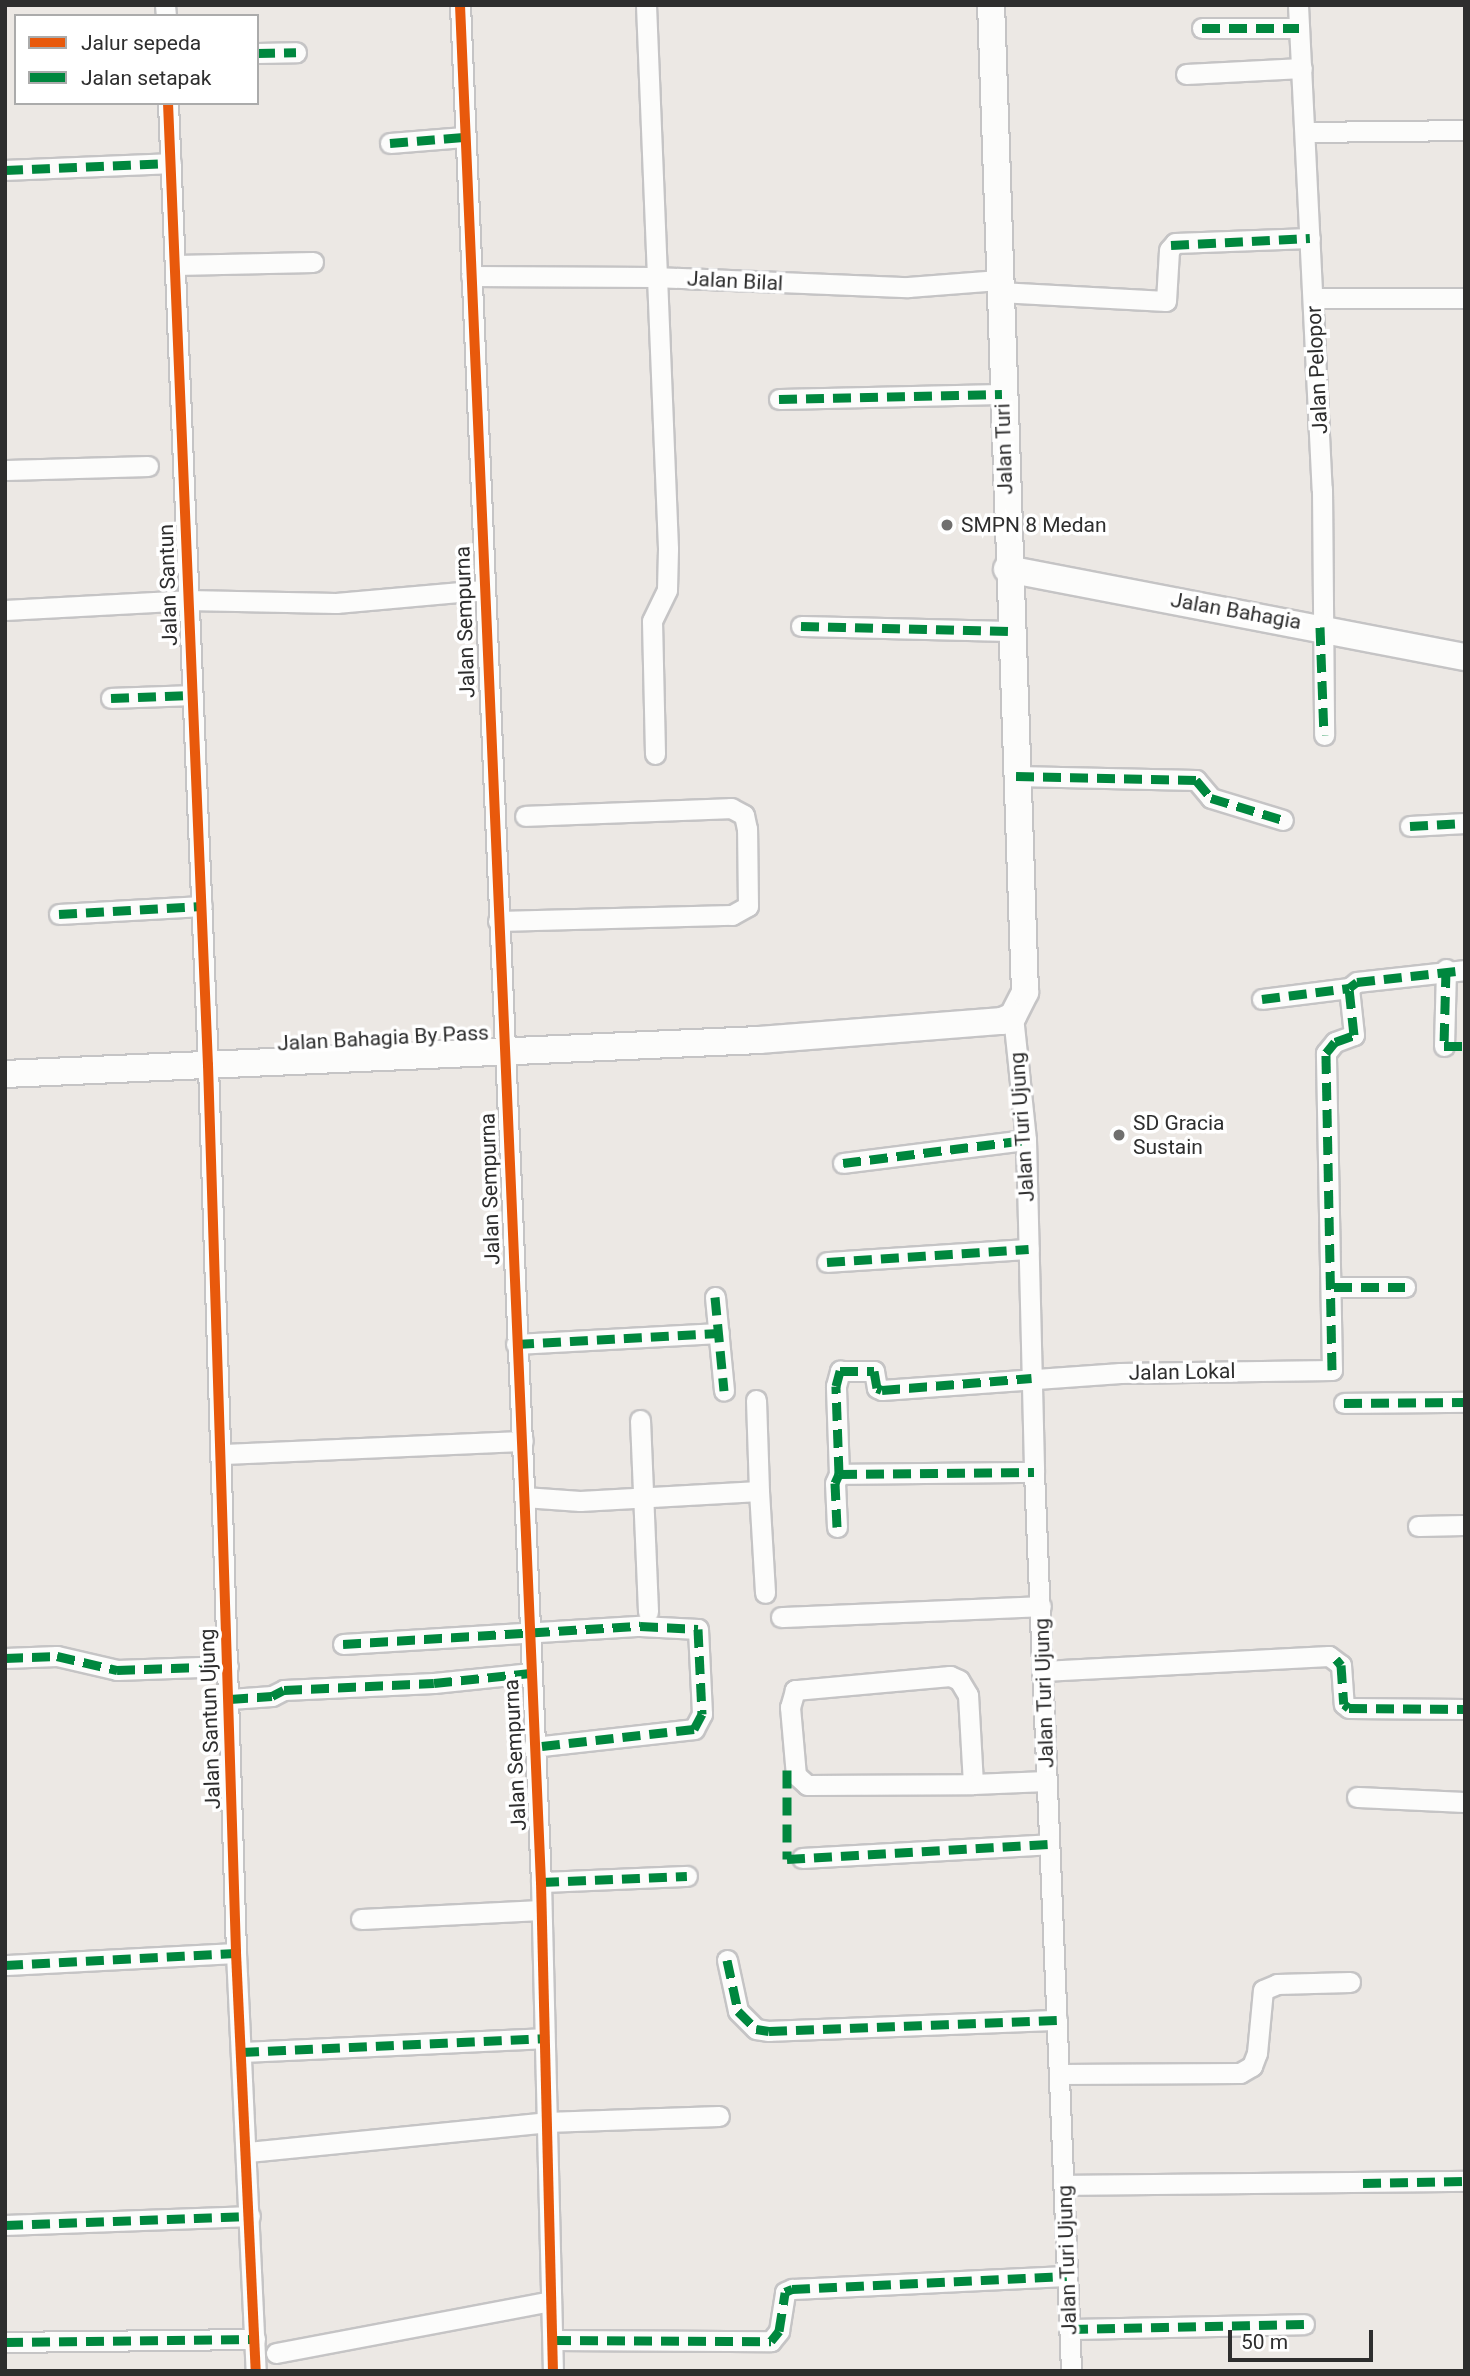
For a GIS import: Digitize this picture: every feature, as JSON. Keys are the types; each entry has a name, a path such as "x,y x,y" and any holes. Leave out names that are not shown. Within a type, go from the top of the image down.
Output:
{"main road":[{"name":"Jalan Turi","path":"991,5 1007,569 1025,992 1013,1016"},
{"name":"Jalan Bahagia","path":"1007,569 1320,627 1465,657"},
{"name":"Jalan Bahagia By Pass","path":"5,1074 759,1040 1002,1021 1013,1016"}],"street":[{"name":"Jalan Sempurna","path":"460,5 483,590 511,816 498,921 541,1882 553,2371"},
{"path":"646,5 654,277 668,549 667,590 652,621 655,754"},
{"name":"Jalan Pelopor","path":"1298,5 1322,489 1320,627 1324,735"},
{"path":"1202,28 1299,28"},
{"path":"259,53 296,52"},
{"path":"1186,74 1301,68"},
{"name":"Jalan Santun","path":"168,105 208,1065"},
{"path":"1306,132 1465,130"},
{"path":"390,143 464,137"},
{"path":"5,170 171,163"},
{"name":"Jalan Bilal","path":"471,276 654,277 908,287 999,286 1166,301 1169,250 1175,243 1310,238"},
{"path":"176,265 313,262"},
{"path":"1313,298 1465,298"},
{"path":"779,399 1002,394"},
{"path":"5,470 148,466"},
{"path":"5,610 187,600 336,603 483,590"},
{"path":"801,626 1010,631"},
{"path":"111,698 191,695"},
{"path":"1016,776 1196,780 1211,797 1283,820"},
{"path":"498,921 732,915 748,906 747,829 744,815 731,808 511,816"},
{"path":"1410,825 1465,823"},
{"path":"59,915 202,906"},
{"path":"1262,999 1349,988 1365,979 1456,970 1444,1046"},
{"path":"1349,988 1354,1035 1335,1042 1326,1053 1334,1287 1405,1287"},
{"name":"Jalan Turi Ujung","path":"1013,1016 1026,1140 1034,1472 1071,2371"},
{"name":"Jalan Santun Ujung","path":"208,1065 236,1953 248,2152 256,2371"},
{"path":"843,1163 1026,1140"},
{"path":"827,1262 1029,1249"},
{"name":"Jalan Lokal","path":"839,1474 836,1386 840,1371 874,1371 877,1388 882,1390 1032,1378 1332,1370 1334,1287"},
{"path":"715,1297 724,1391"},
{"path":"516,1344 719,1333"},
{"path":"755,1400 765,1593"},
{"path":"1343,1403 1465,1402"},
{"path":"640,1420 648,1612"},
{"path":"222,1454 523,1441"},
{"path":"837,1527 835,1483 839,1474 1034,1472"},
{"path":"524,1497 580,1502 642,1496 759,1491"},
{"path":"1418,1526 1465,1525"},
{"path":"781,1617 1041,1606"},
{"path":"343,1644 694,1625 700,1634 702,1714 694,1729 533,1747"},
{"path":"5,1658 57,1656 117,1670 228,1666"},
{"path":"1043,1671 1329,1656 1342,1665 1343,1704 1349,1708 1465,1709"},
{"path":"230,1699 272,1696 284,1690 434,1683 530,1672"},
{"path":"973,1784 968,1695 959,1680 950,1676 795,1690 790,1707 799,1781 807,1785 973,1784 1046,1781"},
{"path":"1357,1797 1465,1801"},
{"path":"802,1858 1049,1844"},
{"path":"541,1882 687,1876"},
{"path":"361,1919 541,1910"},
{"path":"5,1965 236,1953"},
{"path":"727,1960 738,2011 756,2029 769,2031 1057,2020"},
{"path":"1060,2074 1240,2073 1252,2066 1257,2053 1263,1990 1277,1984 1350,1982"},
{"path":"241,2052 544,2038"},
{"path":"248,2152 546,2122 719,2116"},
{"path":"1065,2185 1465,2181"},
{"path":"5,2225 250,2216"},
{"path":"553,2340 771,2341 779,2331 785,2292 792,2289 1067,2276"},
{"path":"276,2353 551,2301"},
{"path":"1070,2329 1304,2324"},
{"path":"5,2342 256,2339"}],"marked path":[{"path":"1202,28 1299,28"},
{"path":"259,53 296,52"},
{"path":"390,143 464,137"},
{"path":"5,170 171,163"},
{"path":"1171,245 1310,238"},
{"path":"779,399 1002,394"},
{"path":"801,626 1010,631"},
{"path":"1320,627 1324,735"},
{"path":"111,698 192,695"},
{"path":"1016,776 1196,780 1211,798 1283,820"},
{"path":"1410,826 1465,823"},
{"path":"59,914 202,906"},
{"path":"1446,969 1444,1046 1465,1046"},
{"path":"1332,1370 1326,1053 1335,1042 1354,1035 1349,988 1357,982 1465,970"},
{"path":"1262,999 1349,988"},
{"path":"843,1163 1026,1140"},
{"path":"827,1262 1029,1249"},
{"path":"1334,1287 1405,1287"},
{"path":"715,1297 724,1391"},
{"path":"516,1344 719,1333"},
{"path":"839,1474 836,1386 840,1371 874,1371 877,1388 882,1390 1032,1378"},
{"path":"1344,1403 1465,1402"},
{"path":"837,1527 835,1483 839,1474 1034,1472"},
{"path":"343,1644 640,1626 698,1629 702,1714 694,1729 533,1747"},
{"path":"5,1658 57,1656 117,1670 228,1666"},
{"path":"1336,1659 1341,1665 1344,1704 1349,1708 1465,1709"},
{"path":"230,1699 272,1696 284,1690 434,1683 530,1673"},
{"path":"787,1770 787,1859 1049,1844"},
{"path":"541,1882 687,1876"},
{"path":"5,1965 236,1953"},
{"path":"727,1960 738,2011 756,2029 769,2031 1057,2020"},
{"path":"241,2052 544,2038"},
{"path":"1363,2183 1465,2181"},
{"path":"5,2225 250,2216"},
{"path":"553,2340 771,2341 779,2331 785,2292 792,2289 1067,2276"},
{"path":"1070,2329 1304,2324"},
{"path":"5,2342 255,2339"}],"cycle path":[{"path":"460,5 541,1882 553,2371"},
{"path":"168,105 208,1065 236,1953 256,2371"}],"place":[{"name":"SMPN 8 Medan","path":"947,525"},
{"name":"SD Gracia Sustain","path":"1119,1135"}]}
